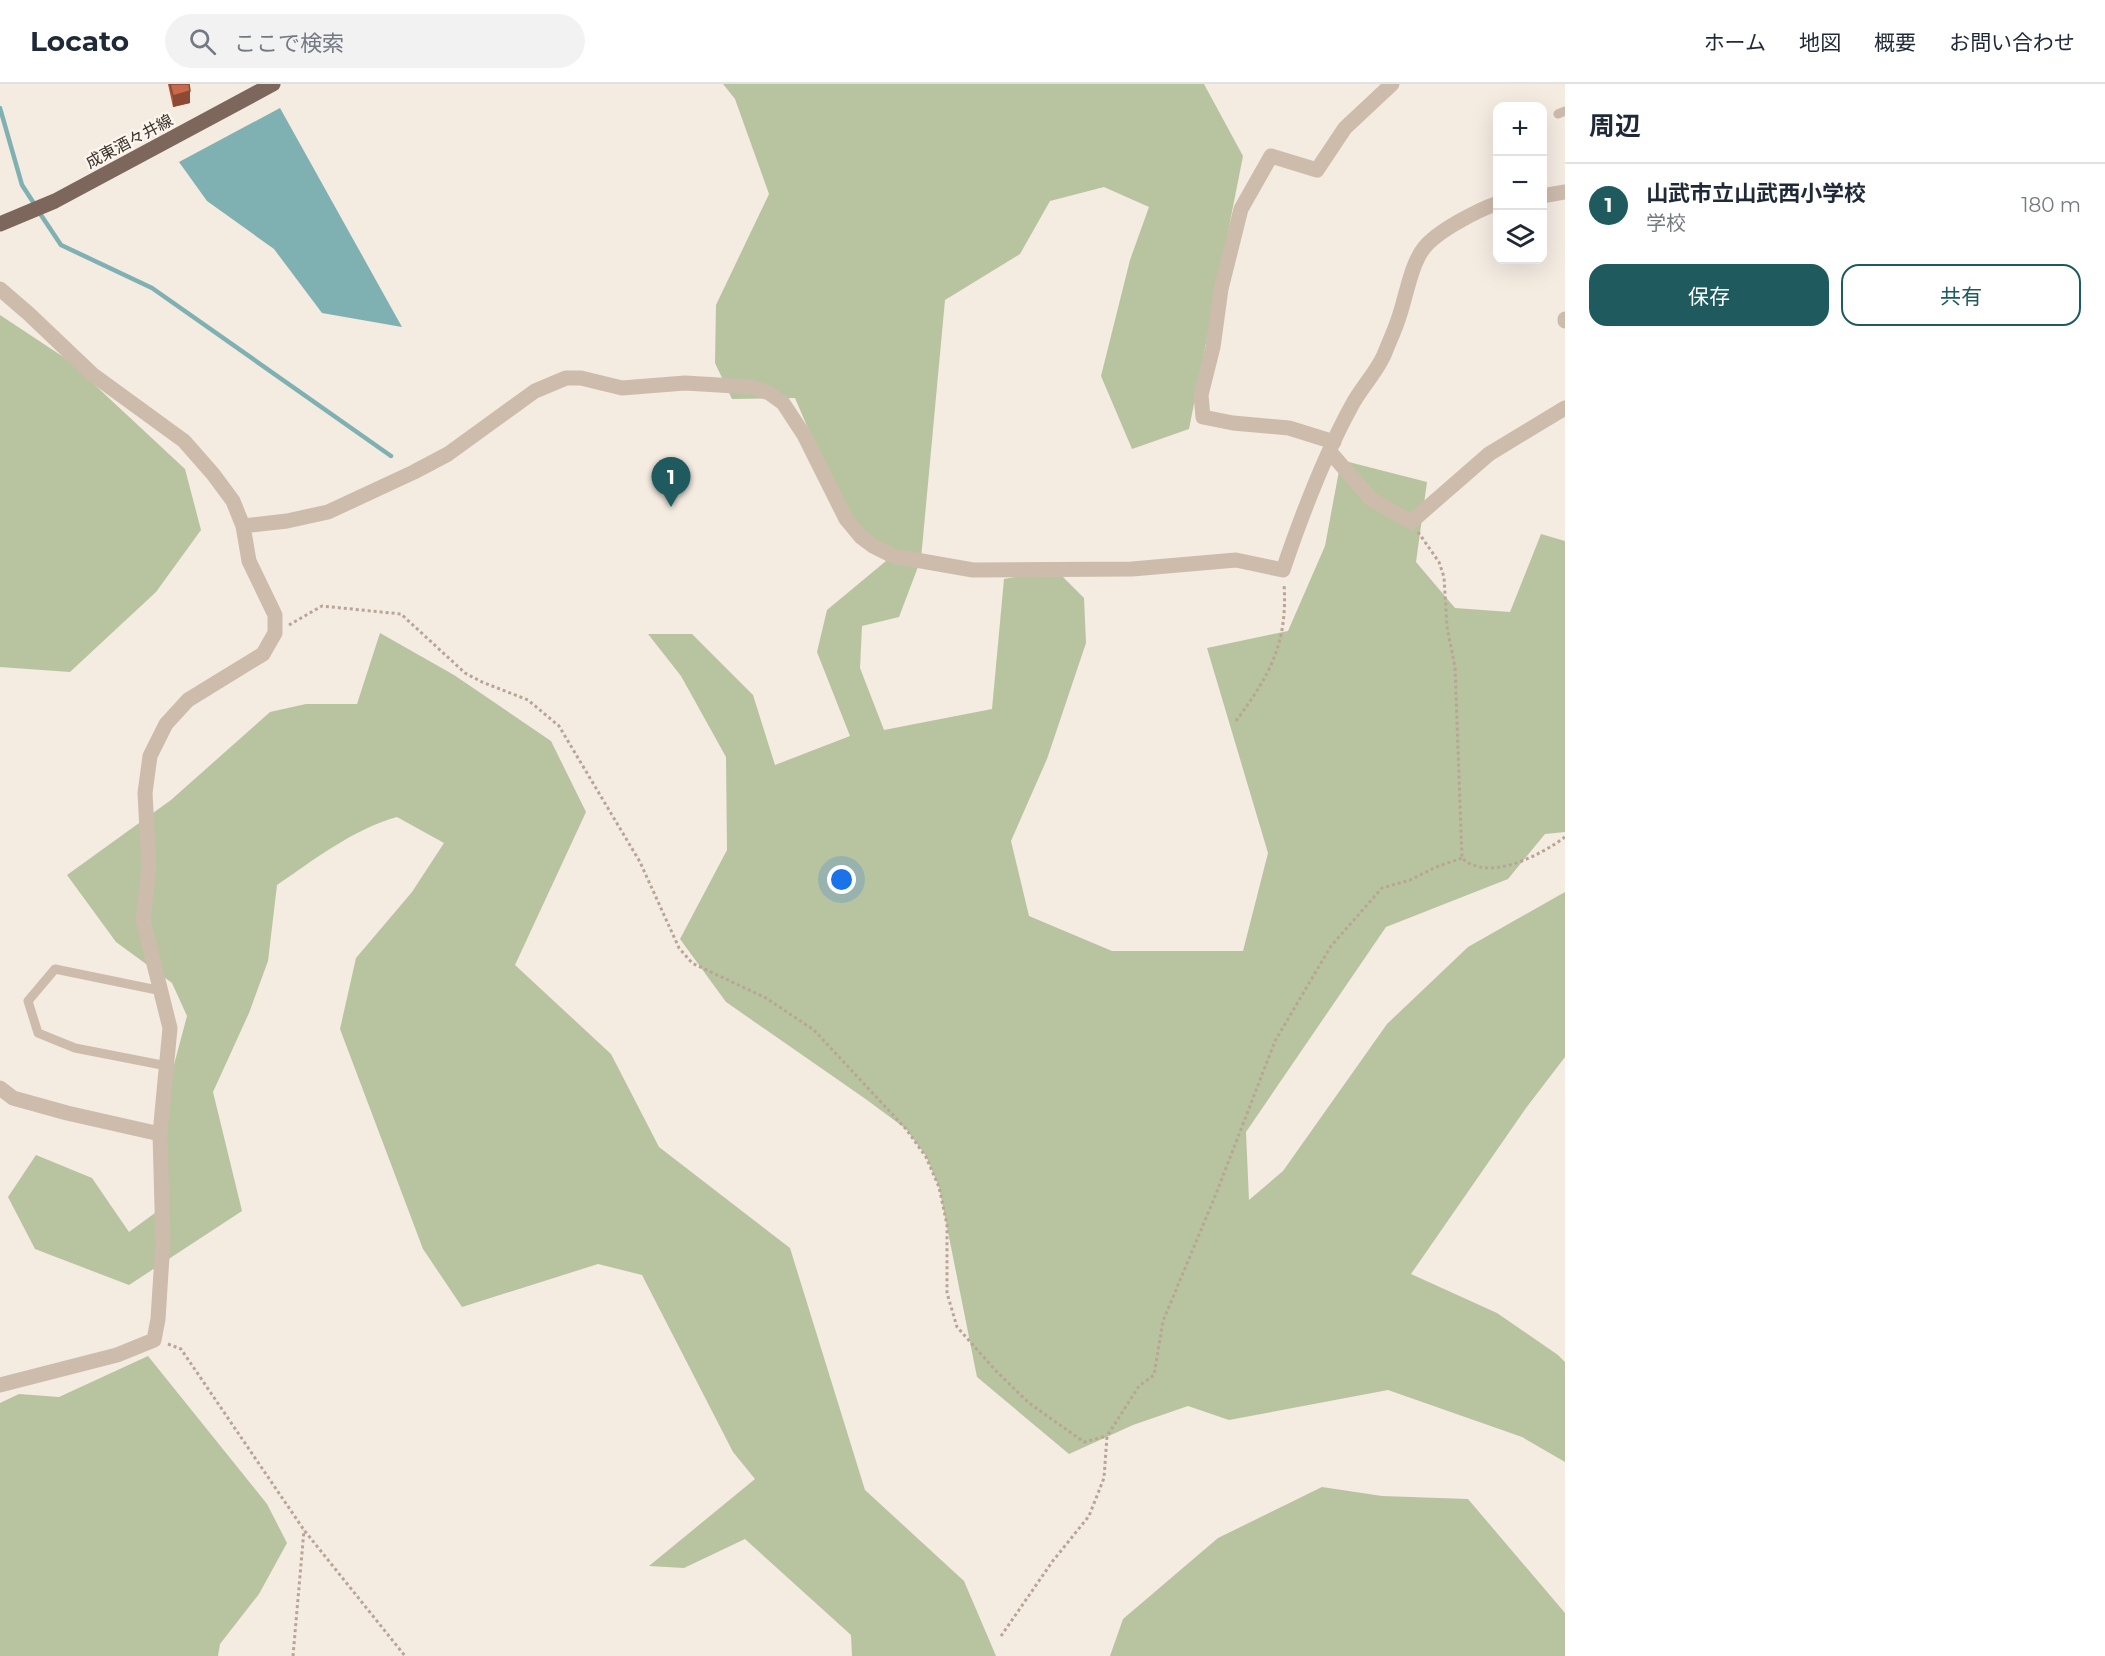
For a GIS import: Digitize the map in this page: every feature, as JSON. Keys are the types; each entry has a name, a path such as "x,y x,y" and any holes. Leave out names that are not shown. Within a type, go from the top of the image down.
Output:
{"main road":[{"name":"成東酒々井線","path":"0,224 55,201 273,84"}],"street":[{"path":"1392,84 1345,128 1317,170 1271,156 1241,208 1221,290 1213,347 1202,394 1203,417 1233,423 1289,428 1332,447 1371,499 1411,522 1489,454 1565,408"},
{"path":"1547,195 1565,192"},
{"path":"243,526 287,521 328,512 448,454 535,391 566,378 581,378 622,388 684,383 752,387 769,393 783,403 804,435 846,519 861,537 893,556 973,570 1132,569 1236,560 1283,570 1304,509 1332,447 1353,404 1383,358 1399,318 1417,260 1423,249 1434,238 1493,205"},
{"path":"0,289 92,374 184,441 213,474 233,501 243,526 249,561 275,615 275,633 262,654 188,700 166,724 150,756 145,793 149,867 143,920 170,1028 160,1134 163,1241 158,1319 154,1340 117,1355 0,1385"},
{"path":"0,1088 13,1098 160,1134"}],"lane":[{"path":"162,991 55,969 28,1001 38,1033 75,1048 167,1066"}],"path":[{"path":"1411,522 1439,562 1444,577 1447,627 1455,667 1462,858 1470,866 1487,868 1523,861 1553,847 1565,837"},
{"path":"1236,721 1258,691 1279,648 1286,609 1283,570"},
{"path":"275,633 322,606 401,614 465,673 528,700 559,726 640,862 680,948 692,963 766,998 814,1030 906,1129 926,1156 939,1187 946,1225 947,1293 957,1327 996,1371 1029,1403 1084,1442 1107,1436"},
{"path":"1001,1636 1052,1562 1089,1516 1104,1478 1107,1436 1138,1386 1154,1375 1163,1321 1216,1194 1275,1041 1331,946 1382,888 1410,880 1436,867 1462,858"},
{"path":"154,1340 181,1349 303,1530 405,1656"},
{"path":"293,1656 303,1530"}],"green space":[{"path":"723,84 1204,84 1243,156 1189,429 1132,449 1101,376 1130,260 1149,207 1104,187 1050,201 1020,254 945,300 921,559 899,617 862,626 860,668 884,730 992,709 1004,579 1056,570 1084,598 1086,643 1047,759 1011,841 1029,916 1112,951 1243,951 1268,853 1207,648 1288,631 1325,546 1341,460 1427,482 1416,562 1455,608 1510,612 1541,534 1565,541 1565,832 1545,834 1508,879 1386,927 1246,1132 1249,1200 1283,1171 1387,1024 1468,947 1565,892 1565,1057 1526,1108 1411,1274 1497,1313 1565,1362 1565,1462 1522,1437 1388,1390 1229,1420 1188,1406 1133,1425 1069,1454 977,1377 939,1187 926,1156 906,1129 726,1002 680,939 727,850 726,757 681,676 648,634 692,634 753,695 775,765 850,736 817,652 827,610 886,561 842,508 795,398 732,399 715,363 716,305 769,194 735,99"},
{"path":"0,315 68,360 185,469 201,530 156,592 70,672 0,667"},
{"path":"380,633 454,675 551,741 586,812 515,965 611,1054 659,1147 790,1248 865,1490 964,1581 996,1656 852,1656 851,1635 745,1539 684,1568 649,1566 755,1479 733,1452 642,1275 598,1264 462,1307 423,1249 340,1029 356,958 412,892 444,843 397,817 349,837 277,885 268,961 249,1013 213,1092 242,1211 129,1285 35,1249 8,1197 36,1155 92,1178 129,1232 159,1210 167,1091 187,1016 172,983 116,942 67,875 171,800 270,712 306,704 357,704"},
{"path":"148,1356 267,1504 287,1543 259,1594 220,1644 218,1656 0,1656 0,1403 19,1394 59,1397"},
{"path":"1322,1487 1382,1496 1468,1499 1565,1613 1565,1656 1110,1656 1123,1619 1218,1538"}],"water":[{"path":"280,108 402,327 322,313 274,249 207,201 179,162"}],"building":[{"path":"170,84 189,84 190,91 173,96"}],"waterway":[{"path":"0,108 22,185 35,205"},
{"path":"39,212 61,245 152,288 391,456"}],"place":[{"name":"山武市立山武西小学校","path":"671,507"}]}
